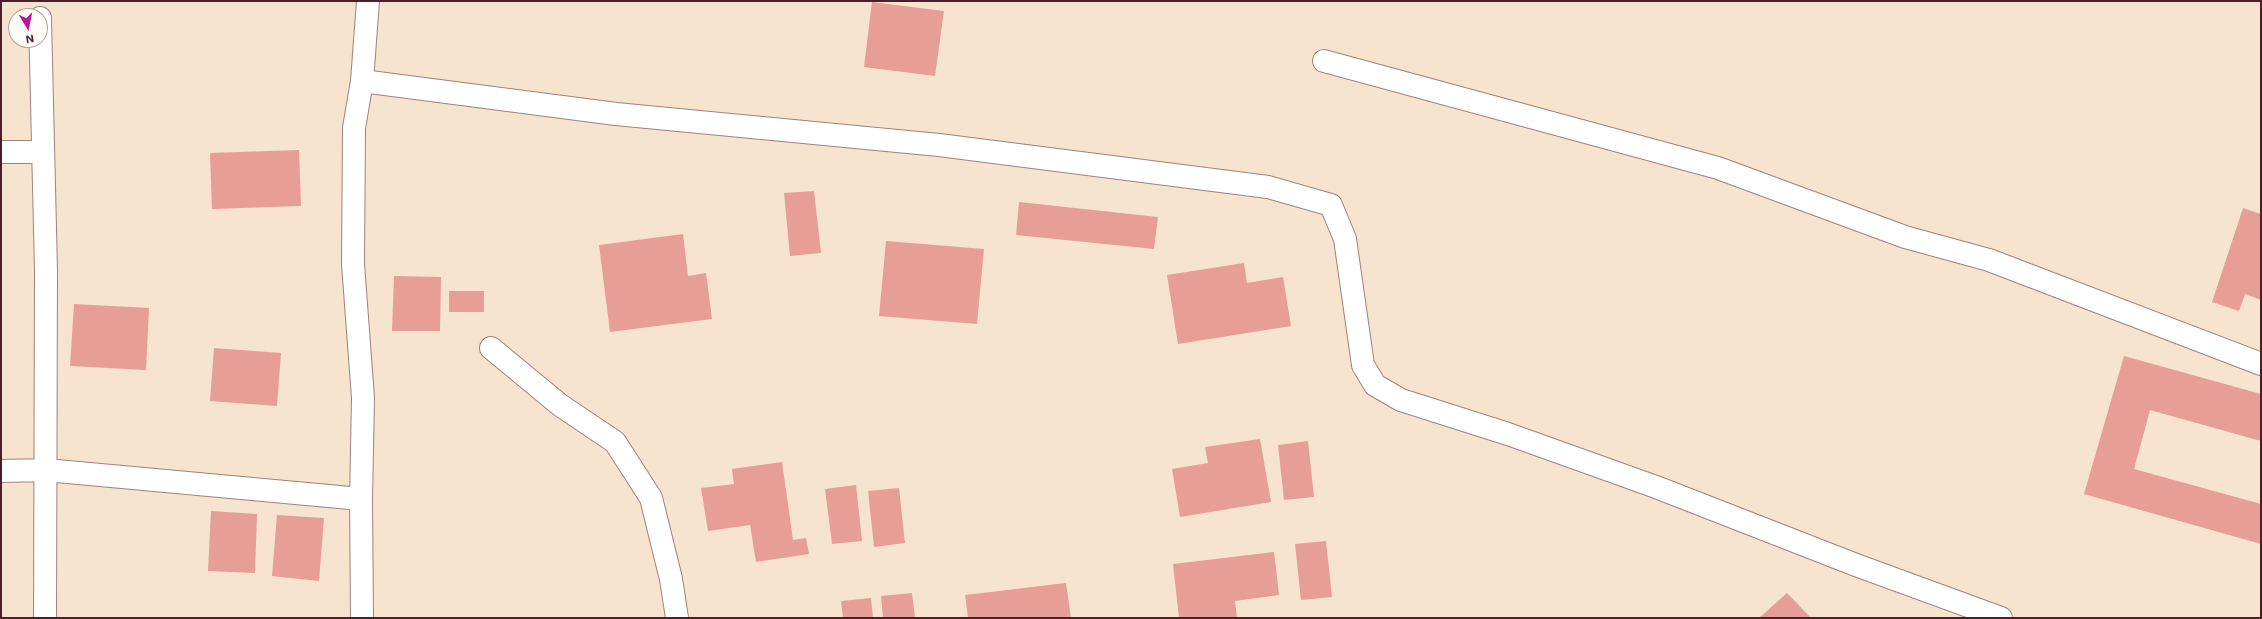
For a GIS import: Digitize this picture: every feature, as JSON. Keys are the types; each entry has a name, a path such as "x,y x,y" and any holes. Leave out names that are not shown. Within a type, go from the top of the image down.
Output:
{"street":[{"path":"362,618 361,499 363,398 353,249 354,128 362,81 368,1"},
{"path":"41,48 46,271 45,618"},
{"path":"1324,61 1718,168 1905,237 1989,260 2261,364"},
{"path":"362,81 616,114 947,146 1268,187 1331,205 1345,239 1363,365 1375,385 1400,400 1508,434 1656,487 1856,565 2001,618"},
{"path":"1,152 43,152"},
{"path":"491,348 560,405 615,442 651,498 671,579 677,618"},
{"path":"1,471 46,470 361,499"}],"building":[{"path":"872,2 944,11 935,76 864,67"},
{"path":"299,150 301,206 212,209 210,153"},
{"path":"814,191 821,253 790,256 784,193"},
{"path":"1019,202 1158,217 1154,249 1016,235"},
{"path":"2243,208 2261,214 2261,300 2245,294 2239,311 2212,302"},
{"path":"683,234 688,276 706,273 712,319 610,332 599,245"},
{"path":"886,241 984,249 977,324 879,316"},
{"path":"1244,263 1247,283 1283,277 1291,326 1178,344 1167,275"},
{"path":"394,276 441,277 440,331 392,331"},
{"path":"449,291 484,291 484,312 449,312"},
{"path":"74,304 149,308 146,370 70,366"},
{"path":"214,348 281,353 277,406 210,401"},
{"path":"2124,356 2261,394 2261,441 2150,410 2134,469 2261,504 2261,544 2084,494"},
{"path":"1260,439 1271,502 1180,517 1172,469 1208,463 1205,447"},
{"path":"1308,441 1314,497 1284,500 1278,445"},
{"path":"782,462 793,540 806,538 809,554 756,562 750,525 708,531 701,488 734,484 732,469"},
{"path":"856,485 862,541 832,544 825,489"},
{"path":"899,488 905,543 874,547 868,491"},
{"path":"211,511 257,514 255,573 208,571"},
{"path":"277,515 324,518 319,581 272,576"},
{"path":"1326,541 1332,597 1301,600 1295,544"},
{"path":"1274,552 1279,595 1235,601 1237,618 1179,618 1173,564"},
{"path":"1066,583 1071,618 968,618 965,595"},
{"path":"912,593 915,618 883,618 881,596"},
{"path":"1787,593 1811,618 1759,618"},
{"path":"871,598 873,618 843,618 841,601"}]}
